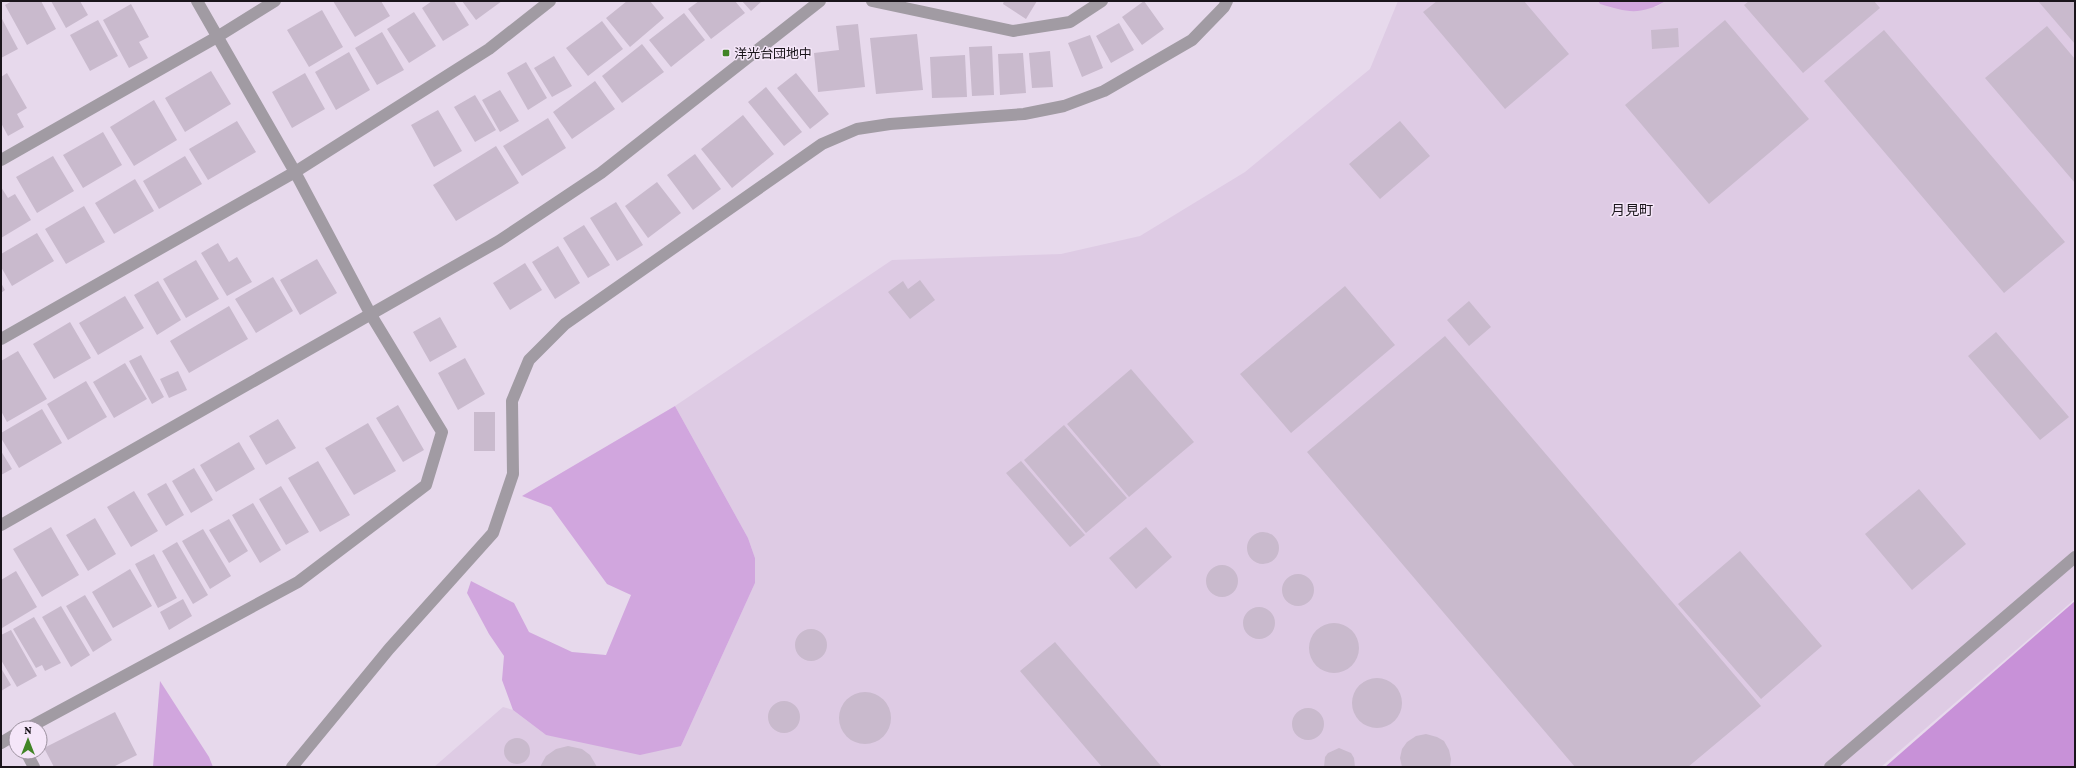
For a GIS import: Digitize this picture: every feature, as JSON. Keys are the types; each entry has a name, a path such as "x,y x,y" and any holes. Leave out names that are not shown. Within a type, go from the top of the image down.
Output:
{"street":[{"path":"43,720 298,582 426,485 442,432 372,315 295,172 197,1"},
{"path":"1,160 217,37 275,1"},
{"path":"1,339 295,172 489,49 550,1"},
{"path":"1,525 372,315 499,241 601,173 820,1"},
{"path":"872,1 1013,31 1070,22 1102,1"},
{"path":"292,767 389,649 493,533 513,474 512,401 528,360 565,324 822,144 857,129 890,124 1024,114 1064,106 1104,91 1192,40 1224,7 1227,1"},
{"path":"1830,767 2075,557"}],"shaded area":[{"path":"1398,1 1598,1 1600,4 1656,7 1666,1 2075,1 2075,599 1881,767 434,767 503,707 513,710 546,735 681,746 755,583 755,558 748,538 675,406 892,260 1061,254 1140,236 1245,172 1370,69"},
{"path":"1598,1 1666,1 1657,6 1640,11 1626,11 1600,4"},
{"path":"675,406 748,538 755,558 755,583 681,746 640,755 546,735 513,710 502,680 504,656 489,634 467,593 471,581 514,603 529,632 572,652 606,655 631,595 607,584 551,507 522,496"},
{"path":"2075,601 2075,767 1885,767"},
{"path":"160,681 209,757 213,767 153,767"}],"building":[{"path":"12,1 41,1 56,29 27,45 5,5"},
{"path":"51,1 80,1 88,15 66,28"},
{"path":"333,1 381,1 390,16 355,37"},
{"path":"432,1 454,1 469,25 443,41 422,8"},
{"path":"462,1 502,1 476,20"},
{"path":"627,1 650,1 664,18 630,47 606,18"},
{"path":"699,1 735,1 745,13 711,39 688,9"},
{"path":"742,1 762,1 751,11"},
{"path":"1004,1 1037,1 1026,19 1003,4"},
{"path":"1144,1 1164,29 1142,45 1122,17"},
{"path":"1437,1 1524,1 1569,54 1505,109 1423,12"},
{"path":"1749,1 1874,1 1880,8 1803,73 1744,5"},
{"path":"2038,1 2075,1 2075,44"},
{"path":"131,4 149,37 139,42 148,58 129,68 103,20"},
{"path":"322,10 343,47 309,67 287,30"},
{"path":"414,12 436,46 409,63 387,29"},
{"path":"684,13 705,40 671,67 649,40"},
{"path":"1,17 18,49 1,58"},
{"path":"98,20 118,56 90,71 70,35"},
{"path":"1725,20 1809,119 1709,204 1625,105"},
{"path":"602,21 623,49 588,76 566,48"},
{"path":"1119,23 1134,50 1111,63 1096,36"},
{"path":"858,24 865,87 818,92 814,53 839,50 836,26"},
{"path":"2047,26 2075,59 2075,183 1985,78"},
{"path":"1678,28 1679,47 1652,49 1651,30"},
{"path":"1884,30 2065,242 2004,293 1824,81"},
{"path":"382,32 404,70 377,85 355,48"},
{"path":"917,34 923,90 876,94 870,38"},
{"path":"1090,35 1103,68 1082,77 1068,43"},
{"path":"642,44 664,72 622,103 602,76"},
{"path":"992,46 994,95 972,96 969,47"},
{"path":"1050,51 1053,87 1032,88 1029,53"},
{"path":"349,52 370,90 336,110 315,72"},
{"path":"1023,53 1026,93 1000,95 998,54"},
{"path":"965,55 967,97 932,98 930,57"},
{"path":"554,56 572,86 552,97 534,68"},
{"path":"526,62 547,98 528,110 507,73"},
{"path":"211,71 231,104 185,132 165,98"},
{"path":"7,73 27,108 17,114 24,127 8,136 1,123 1,77"},
{"path":"305,73 325,109 292,128 272,92"},
{"path":"796,73 829,114 810,129 777,88"},
{"path":"595,81 615,109 572,139 553,112"},
{"path":"766,87 802,132 784,146 748,102"},
{"path":"500,90 519,121 500,132 482,100"},
{"path":"475,95 496,130 475,142 454,107"},
{"path":"154,100 177,140 134,166 110,127"},
{"path":"438,110 462,151 434,167 411,125"},
{"path":"743,115 774,154 732,188 701,149"},
{"path":"548,118 566,148 522,176 503,146"},
{"path":"237,121 256,152 208,180 189,149"},
{"path":"1400,121 1430,156 1380,199 1349,164"},
{"path":"103,132 122,165 83,188 63,155"},
{"path":"496,146 519,183 456,221 433,185"},
{"path":"695,154 721,189 693,210 667,175"},
{"path":"53,156 74,191 37,213 16,177"},
{"path":"185,156 202,184 159,209 143,181"},
{"path":"135,179 154,211 114,234 95,203"},
{"path":"657,182 681,213 648,238 625,206"},
{"path":"1,187 8,198 15,194 31,220 1,238"},
{"path":"616,202 643,245 617,261 590,218"},
{"path":"84,206 105,242 66,264 45,229"},
{"path":"584,225 610,265 588,278 563,238"},
{"path":"37,233 54,261 12,286 1,267 1,254"},
{"path":"218,243 229,262 237,257 252,282 227,296 201,253"},
{"path":"558,246 580,283 555,299 532,262"},
{"path":"317,259 337,293 300,315 280,280"},
{"path":"196,260 219,299 186,318 163,279"},
{"path":"525,263 542,290 510,310 493,283"},
{"path":"273,277 293,311 256,333 235,299"},
{"path":"920,280 935,300 910,319 888,292 903,281 908,289"},
{"path":"158,281 181,320 157,335 134,295"},
{"path":"1,283 5,290 1,293"},
{"path":"1345,286 1395,345 1291,433 1240,374"},
{"path":"125,296 144,328 98,355 79,323"},
{"path":"1469,301 1491,327 1469,346 1447,320"},
{"path":"229,306 248,339 189,373 170,341"},
{"path":"440,317 457,347 430,362 413,332"},
{"path":"70,322 91,358 54,379 33,344"},
{"path":"1996,332 2069,417 2040,440 1968,356"},
{"path":"1445,336 1761,706 1688,767 1575,767 1307,452"},
{"path":"18,351 47,399 7,422 1,411 1,361"},
{"path":"141,355 164,397 152,404 129,361"},
{"path":"465,358 485,394 458,410 438,373"},
{"path":"125,363 147,399 114,418 93,382"},
{"path":"1131,369 1194,442 1129,497 1067,424"},
{"path":"178,371 187,390 169,398 160,379"},
{"path":"86,381 107,417 68,440 47,404"},
{"path":"398,405 424,450 403,462 376,418"},
{"path":"42,409 62,443 19,468 1,438 1,433"},
{"path":"474,412 495,412 495,451 474,451"},
{"path":"278,419 296,448 266,465 249,436"},
{"path":"368,423 396,471 354,495 325,448"},
{"path":"1064,425 1127,498 1086,533 1024,460"},
{"path":"239,442 255,469 216,492 200,465"},
{"path":"1,451 12,469 1,475"},
{"path":"318,461 350,515 320,532 288,478"},
{"path":"1021,461 1085,535 1070,547 1006,473"},
{"path":"194,468 213,500 191,513 172,481"},
{"path":"166,483 184,515 166,526 147,494"},
{"path":"281,486 309,532 286,545 259,499"},
{"path":"1919,489 1966,544 1912,590 1865,534"},
{"path":"134,491 158,531 131,547 107,507"},
{"path":"253,503 281,550 260,563 232,515"},
{"path":"95,518 116,554 88,571 66,535"},
{"path":"229,519 248,551 229,563 209,530"},
{"path":"51,527 79,575 42,597 13,549"},
{"path":"1146,527 1172,557 1136,589 1109,558"},
{"path":"203,529 231,576 210,589 182,541"},
{"path":"1260,532 1266,532 1276,539 1279,548 1278,554 1272,561 1266,564 1260,564 1250,557 1247,551 1247,545 1254,535"},
{"path":"177,542 208,595 193,604 162,551"},
{"path":"1740,551 1822,646 1761,699 1678,604"},
{"path":"154,554 177,598 158,608 135,564"},
{"path":"1219,565 1225,565 1235,572 1238,581 1237,587 1231,594 1225,597 1219,597 1209,590 1206,584 1206,578 1213,568"},
{"path":"130,569 152,606 113,628 92,592"},
{"path":"16,571 37,607 2,628 1,580"},
{"path":"1295,574 1301,574 1311,581 1314,590 1313,596 1307,603 1301,606 1295,606 1285,599 1282,593 1282,587 1289,577"},
{"path":"85,595 112,640 93,652 66,606"},
{"path":"183,599 192,616 169,630 160,612"},
{"path":"61,606 90,655 71,667 42,617"},
{"path":"1256,607 1262,607 1272,614 1275,623 1274,629 1268,636 1262,639 1256,639 1246,632 1243,626 1243,620 1250,610"},
{"path":"34,617 61,663 45,671 42,665 36,668 13,629"},
{"path":"1329,623 1339,623 1352,630 1359,643 1359,653 1352,666 1339,673 1329,673 1320,669 1313,662 1309,653 1309,643 1313,634 1320,627"},
{"path":"808,629 814,629 824,636 827,645 826,651 820,658 814,661 808,661 798,654 795,648 795,642 802,632"},
{"path":"11,630 37,676 17,687 1,660 1,635"},
{"path":"1055,642 1162,767 1102,767 1020,671"},
{"path":"1,668 11,685 1,691"},
{"path":"1372,678 1382,678 1395,685 1402,698 1402,708 1395,721 1382,728 1372,728 1363,724 1356,717 1352,708 1352,698 1356,689 1363,682"},
{"path":"865,692 875,694 883,700 889,708 891,718 889,728 883,736 875,742 865,744 855,742 847,736 841,728 839,718 841,708 847,700 855,694"},
{"path":"781,701 787,701 797,708 800,717 799,723 793,730 787,733 781,733 771,726 768,720 768,714 775,704"},
{"path":"1305,708 1311,708 1321,715 1324,724 1323,730 1317,737 1311,740 1305,740 1295,733 1292,727 1292,721 1299,711"},
{"path":"115,712 137,755 113,767 54,767 48,756 48,746"},
{"path":"1426,734 1444,741 1449,750 1451,759 1450,767 1402,767 1400,758 1402,749 1407,742 1416,736"},
{"path":"517,738 526,742 530,751 526,760 517,764 508,760 504,751 508,742"},
{"path":"568,746 582,749 590,755 597,767 540,767 546,756 556,749"},
{"path":"1339,748 1351,753 1354,758 1355,767 1324,767 1325,757 1328,753"}],"place":[{"name":"洋光台団地中","path":"726,53"}],"district":[{"name":"月見町","path":"1632,210"}]}
